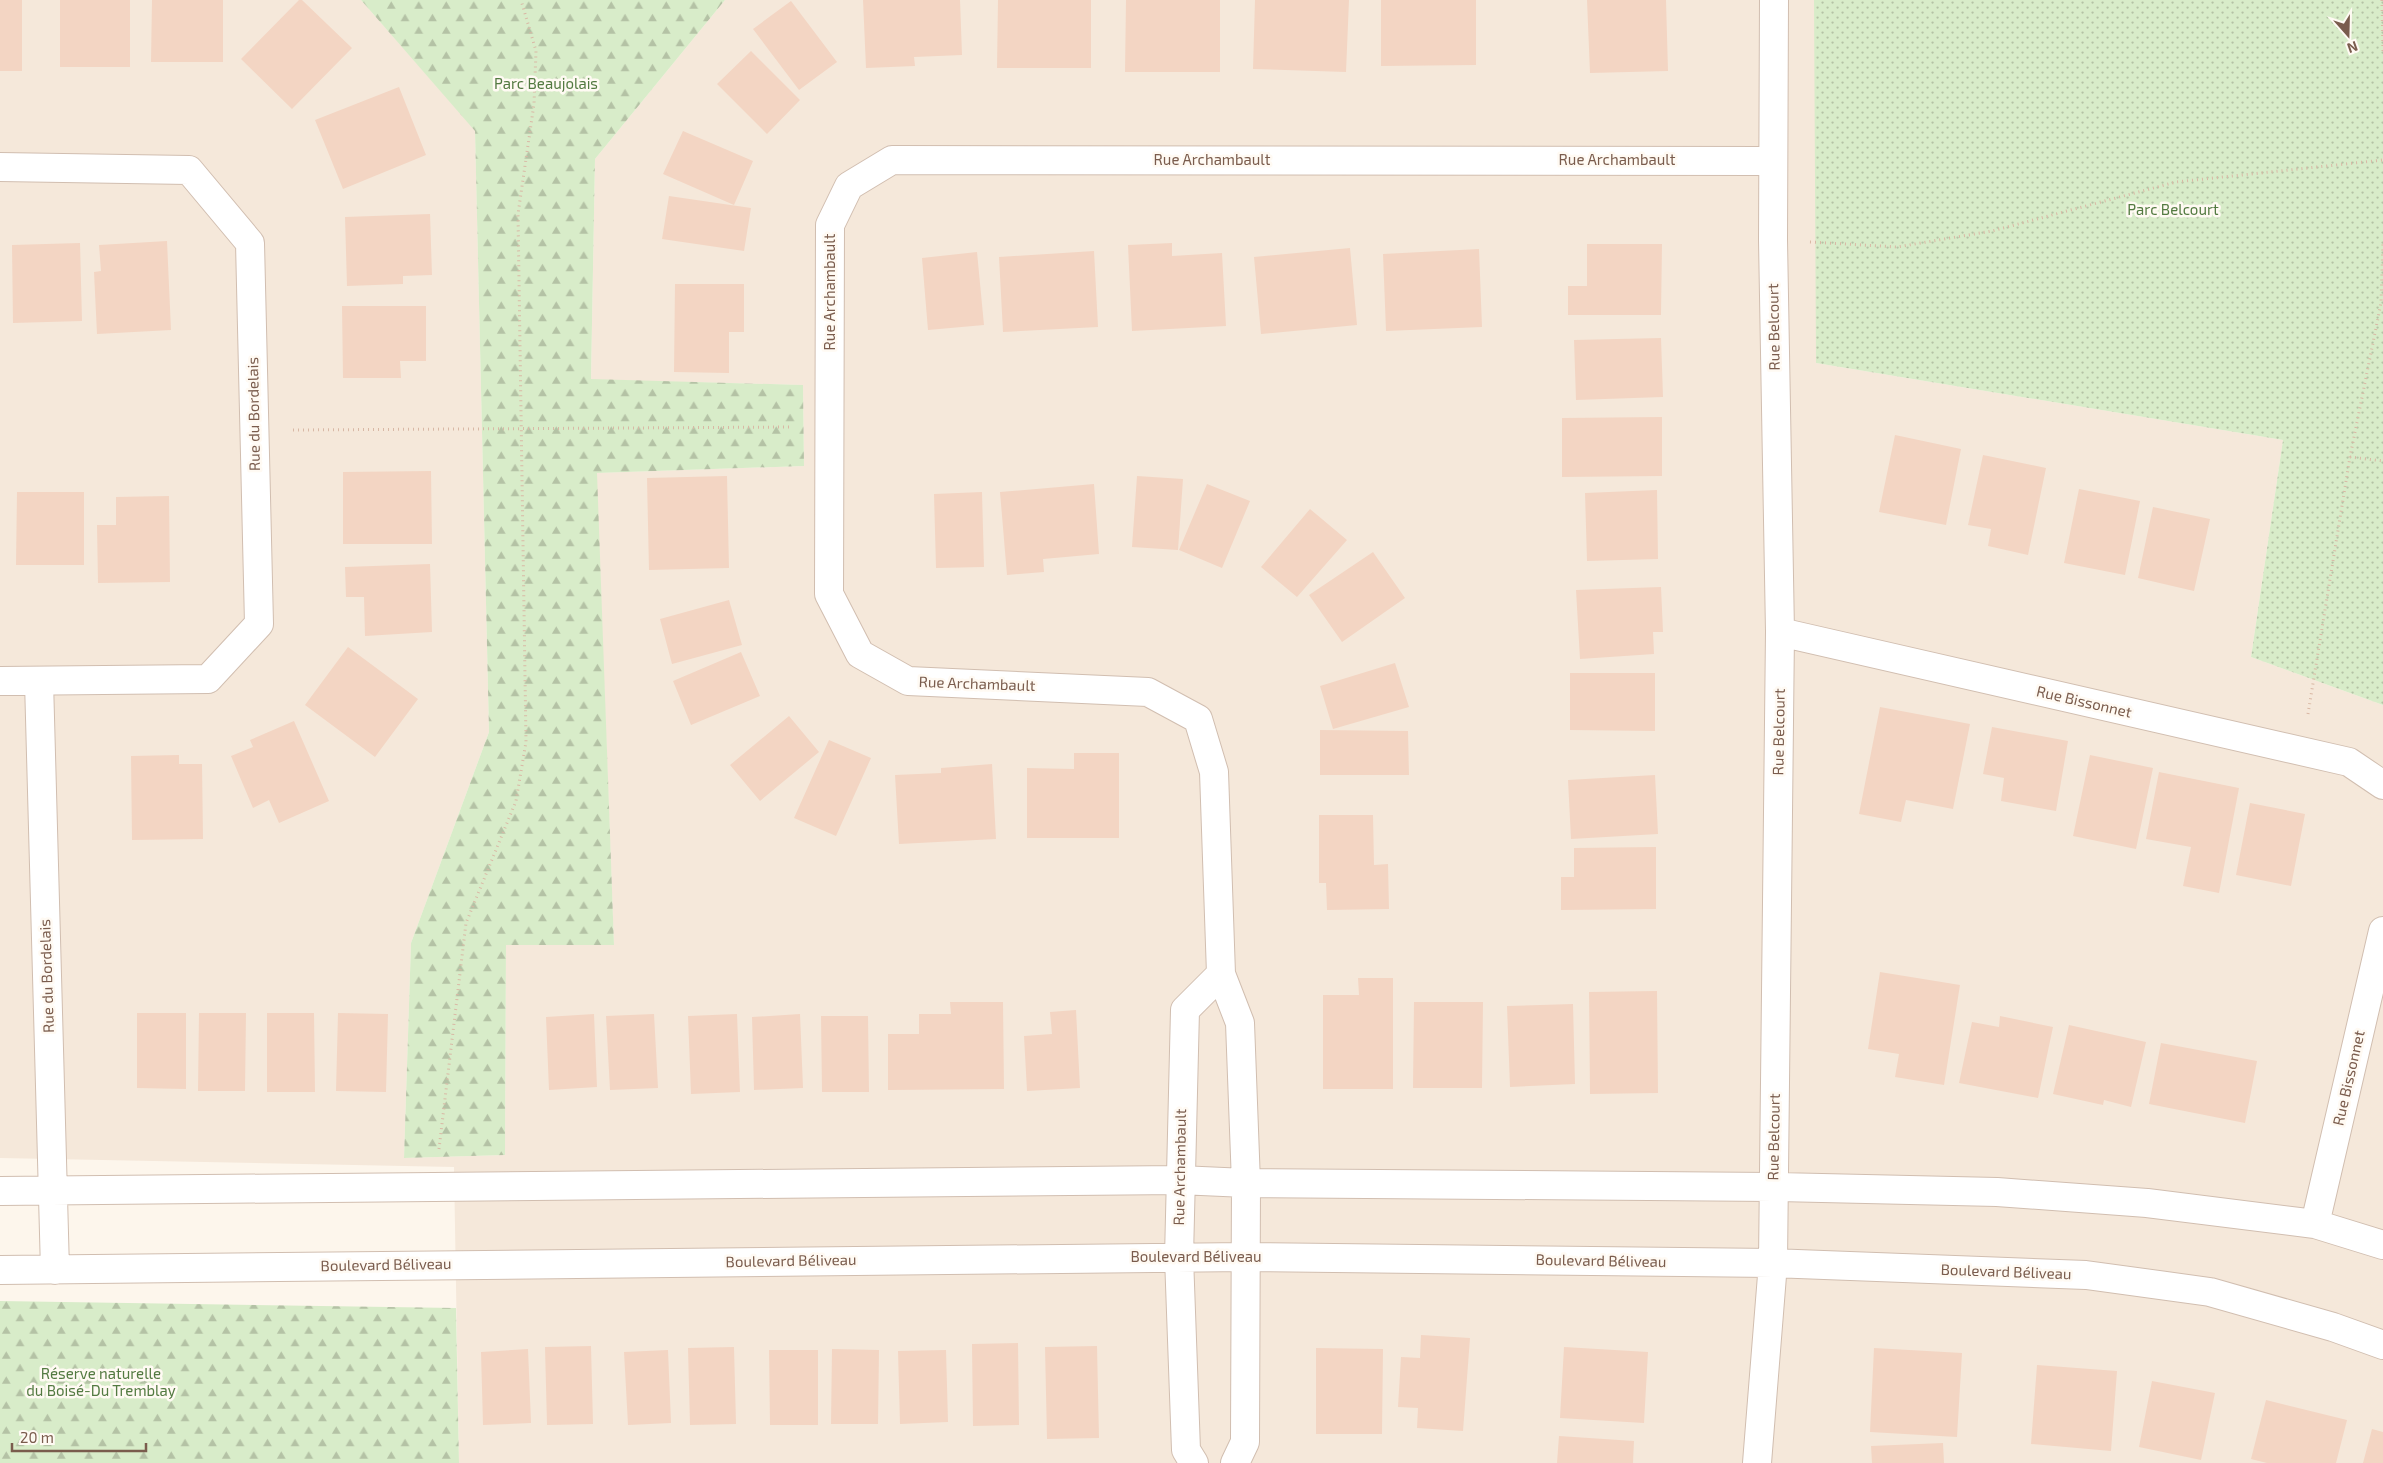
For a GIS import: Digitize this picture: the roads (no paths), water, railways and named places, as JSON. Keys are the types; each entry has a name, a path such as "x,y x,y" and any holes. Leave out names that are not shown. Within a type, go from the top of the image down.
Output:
{"street":[{"name":"Rue Belcourt","path":"1757,1463 1773,1263 1780,632 1772,161 1774,0"},
{"name":"Rue Archambault","path":"1235,1463 1245,1442 1246,1183 1240,1023 1221,974 1214,772 1198,720 1148,692 908,681 860,654 829,594 830,225 849,186 892,160 1772,161"},
{"name":"Rue du Bordelais","path":"0,166 189,170 250,243 259,624 208,679 0,681"},
{"name":"Rue Bissonnet","path":"1780,632 2349,762 2383,785"},
{"name":"Rue du Bordelais","path":"39,681 55,1270"},
{"name":"Rue Bissonnet","path":"2316,1224 2383,932"},
{"name":"Rue Archambault","path":"1194,1463 1186,1450 1179,1257 1179,1180 1185,1010 1221,974"},
{"path":"0,1191 1179,1180 1246,1183 1773,1187 2006,1193 2148,1203 2316,1224 2383,1245"},
{"name":"Boulevard Béliveau","path":"0,1270 1179,1257 1773,1263 2086,1275 2210,1292 2333,1327 2383,1345"}],"park label":[{"name":"Parc Beaujolais","path":"546,84"},
{"name":"Parc Belcourt","path":"2173,210"},
{"name":"Réserve naturelle du Boisé-Du Tremblay","path":"101,1382"}]}
